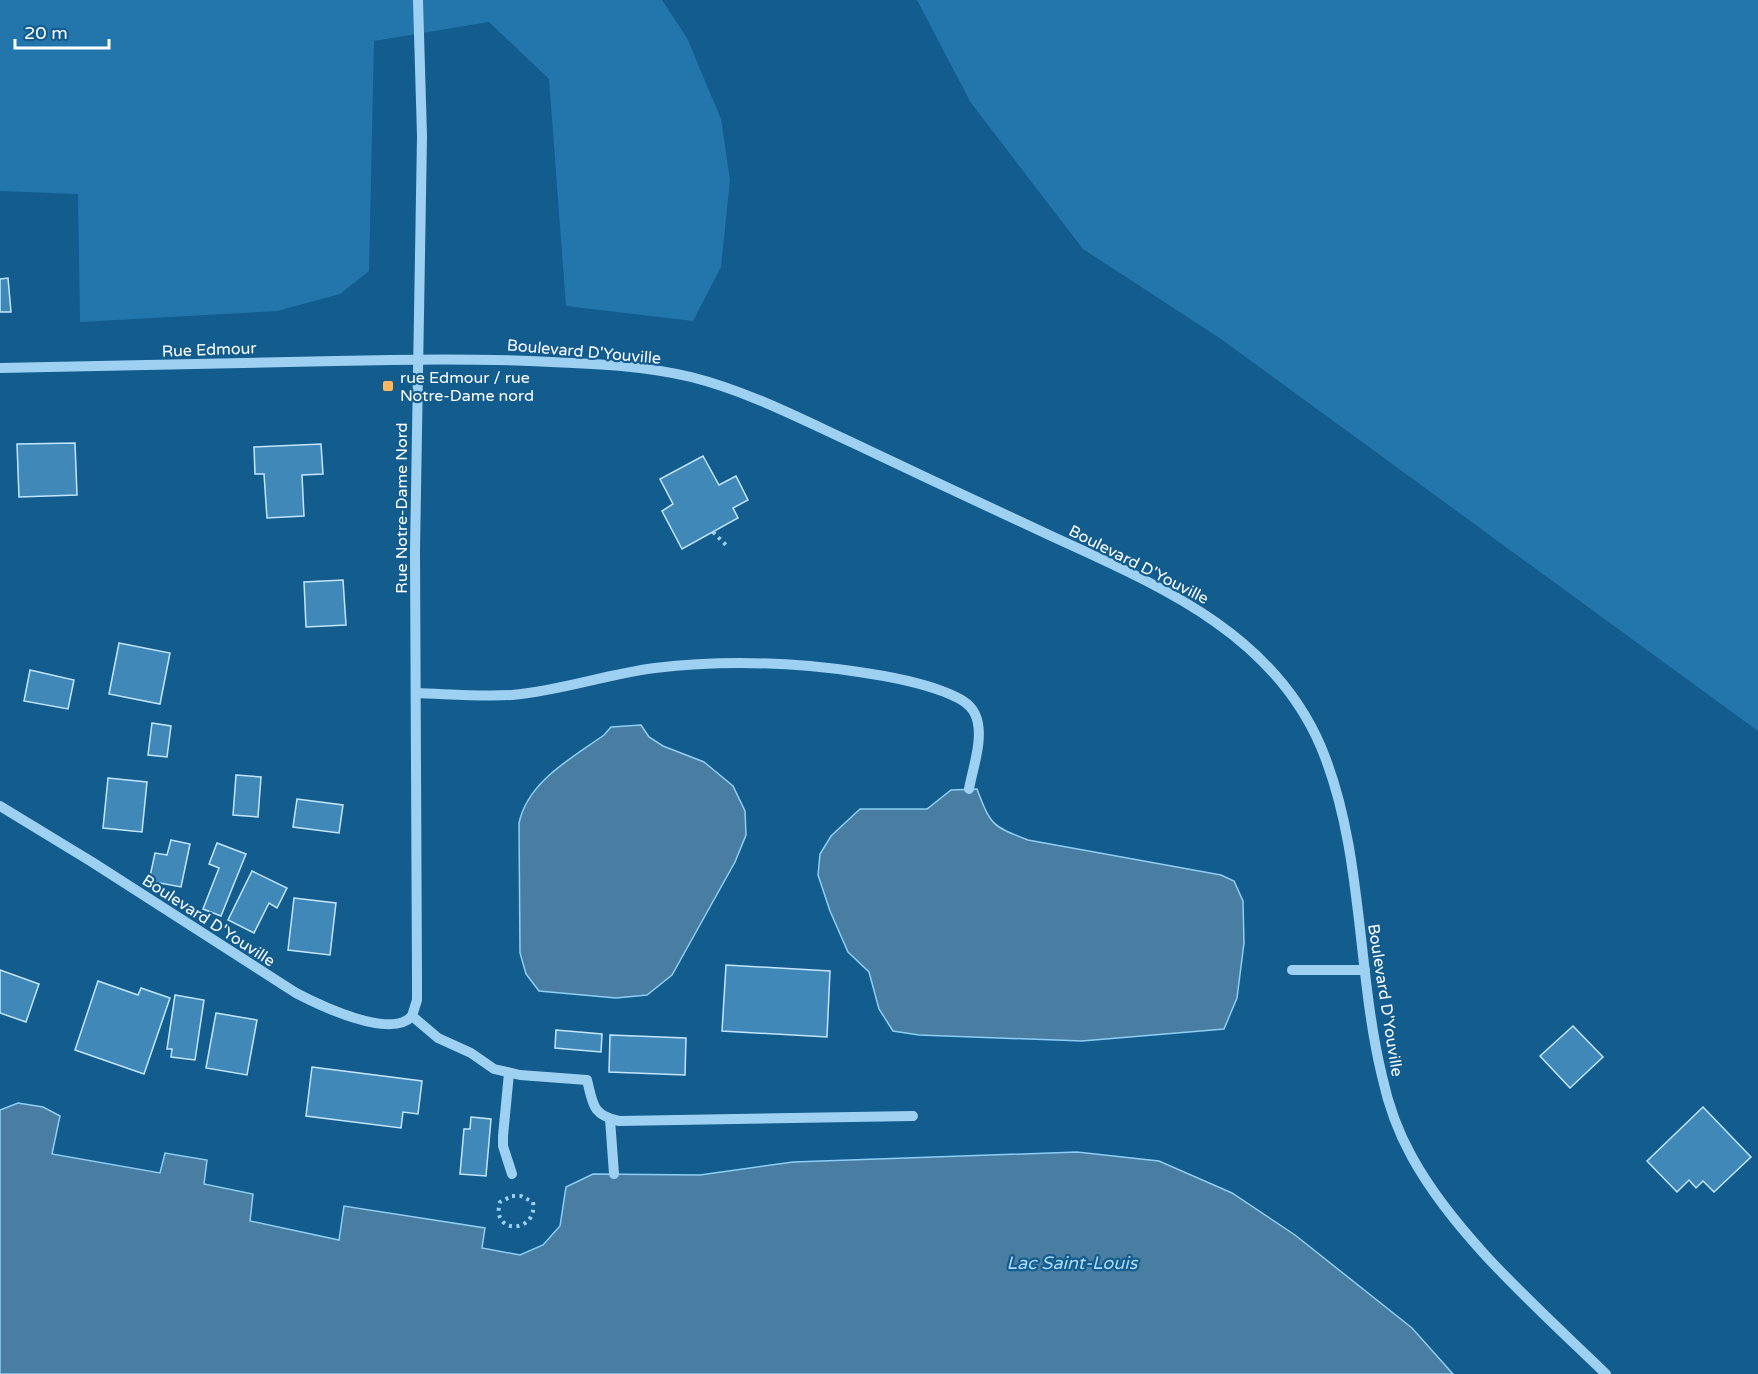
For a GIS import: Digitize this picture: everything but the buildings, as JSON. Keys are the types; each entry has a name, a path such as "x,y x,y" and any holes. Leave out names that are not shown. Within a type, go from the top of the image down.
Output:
{"street":[{"name":"Rue Notre-Dame Nord","path":"412,1016 417,1000 415,551 422,136 418,0"},
{"name":"Boulevard D'Youville","path":"418,359 471,358 595,364 660,371 719,385 796,416 1117,567 1202,612 1253,650 1292,693 1322,748 1335,785 1351,865 1381,1074 1396,1123 1412,1158 1444,1206 1466,1233 1521,1291 1606,1374"},
{"name":"Rue Edmour","path":"0,368 418,359"},
{"path":"417,693 509,695 530,693 632,671 708,664 784,664 825,667 885,676 921,683 961,699 975,713 979,734 969,789"},
{"name":"Boulevard D'Youville","path":"0,806 92,862 286,987 315,1003 377,1023 408,1022 412,1016"},
{"path":"1292,970 1365,970"},
{"path":"412,1016 448,1044 471,1053 494,1069 509,1073 587,1080 596,1111 603,1117 619,1121 913,1116"},
{"path":"509,1073 503,1146 512,1174"},
{"path":"610,1119 614,1174"}],"path":[{"path":"713,532 726,545"},
{"path":"521,1196 532,1202 532,1215 523,1225 515,1227 502,1221 498,1215 500,1202 506,1198 521,1196"}],"shaded area":[{"path":"0,0 662,0 687,38 721,119 730,180 721,267 693,321 566,306 549,79 489,22 374,41 369,271 340,294 277,311 80,322 78,194 0,191"},
{"path":"917,0 1758,0 1758,731 1221,339 1083,249 971,103"}],"water":[{"path":"641,725 649,737 663,746 704,762 733,786 745,811 746,835 735,862 672,975 647,995 616,998 539,991 526,974 520,953 519,823 524,808 541,783 565,762 604,735 611,727"},
{"path":"977,789 994,823 1028,840 1221,875 1234,881 1243,901 1244,943 1237,998 1224,1029 1082,1041 919,1035 893,1031 879,1009 869,972 848,952 830,911 818,875 820,854 831,836 860,809 927,809 951,790"},
{"name":"Lac Saint-Louis","path":"18,1103 43,1107 60,1116 52,1154 160,1173 165,1153 207,1160 204,1184 253,1194 250,1221 339,1240 344,1206 485,1228 482,1248 520,1255 543,1245 560,1226 566,1187 593,1174 700,1175 793,1162 1077,1152 1159,1161 1232,1193 1295,1235 1412,1328 1453,1374 0,1374 0,1110"}],"place":[{"name":"rue Edmour / rue Notre-Dame nord","path":"388,386"}]}
